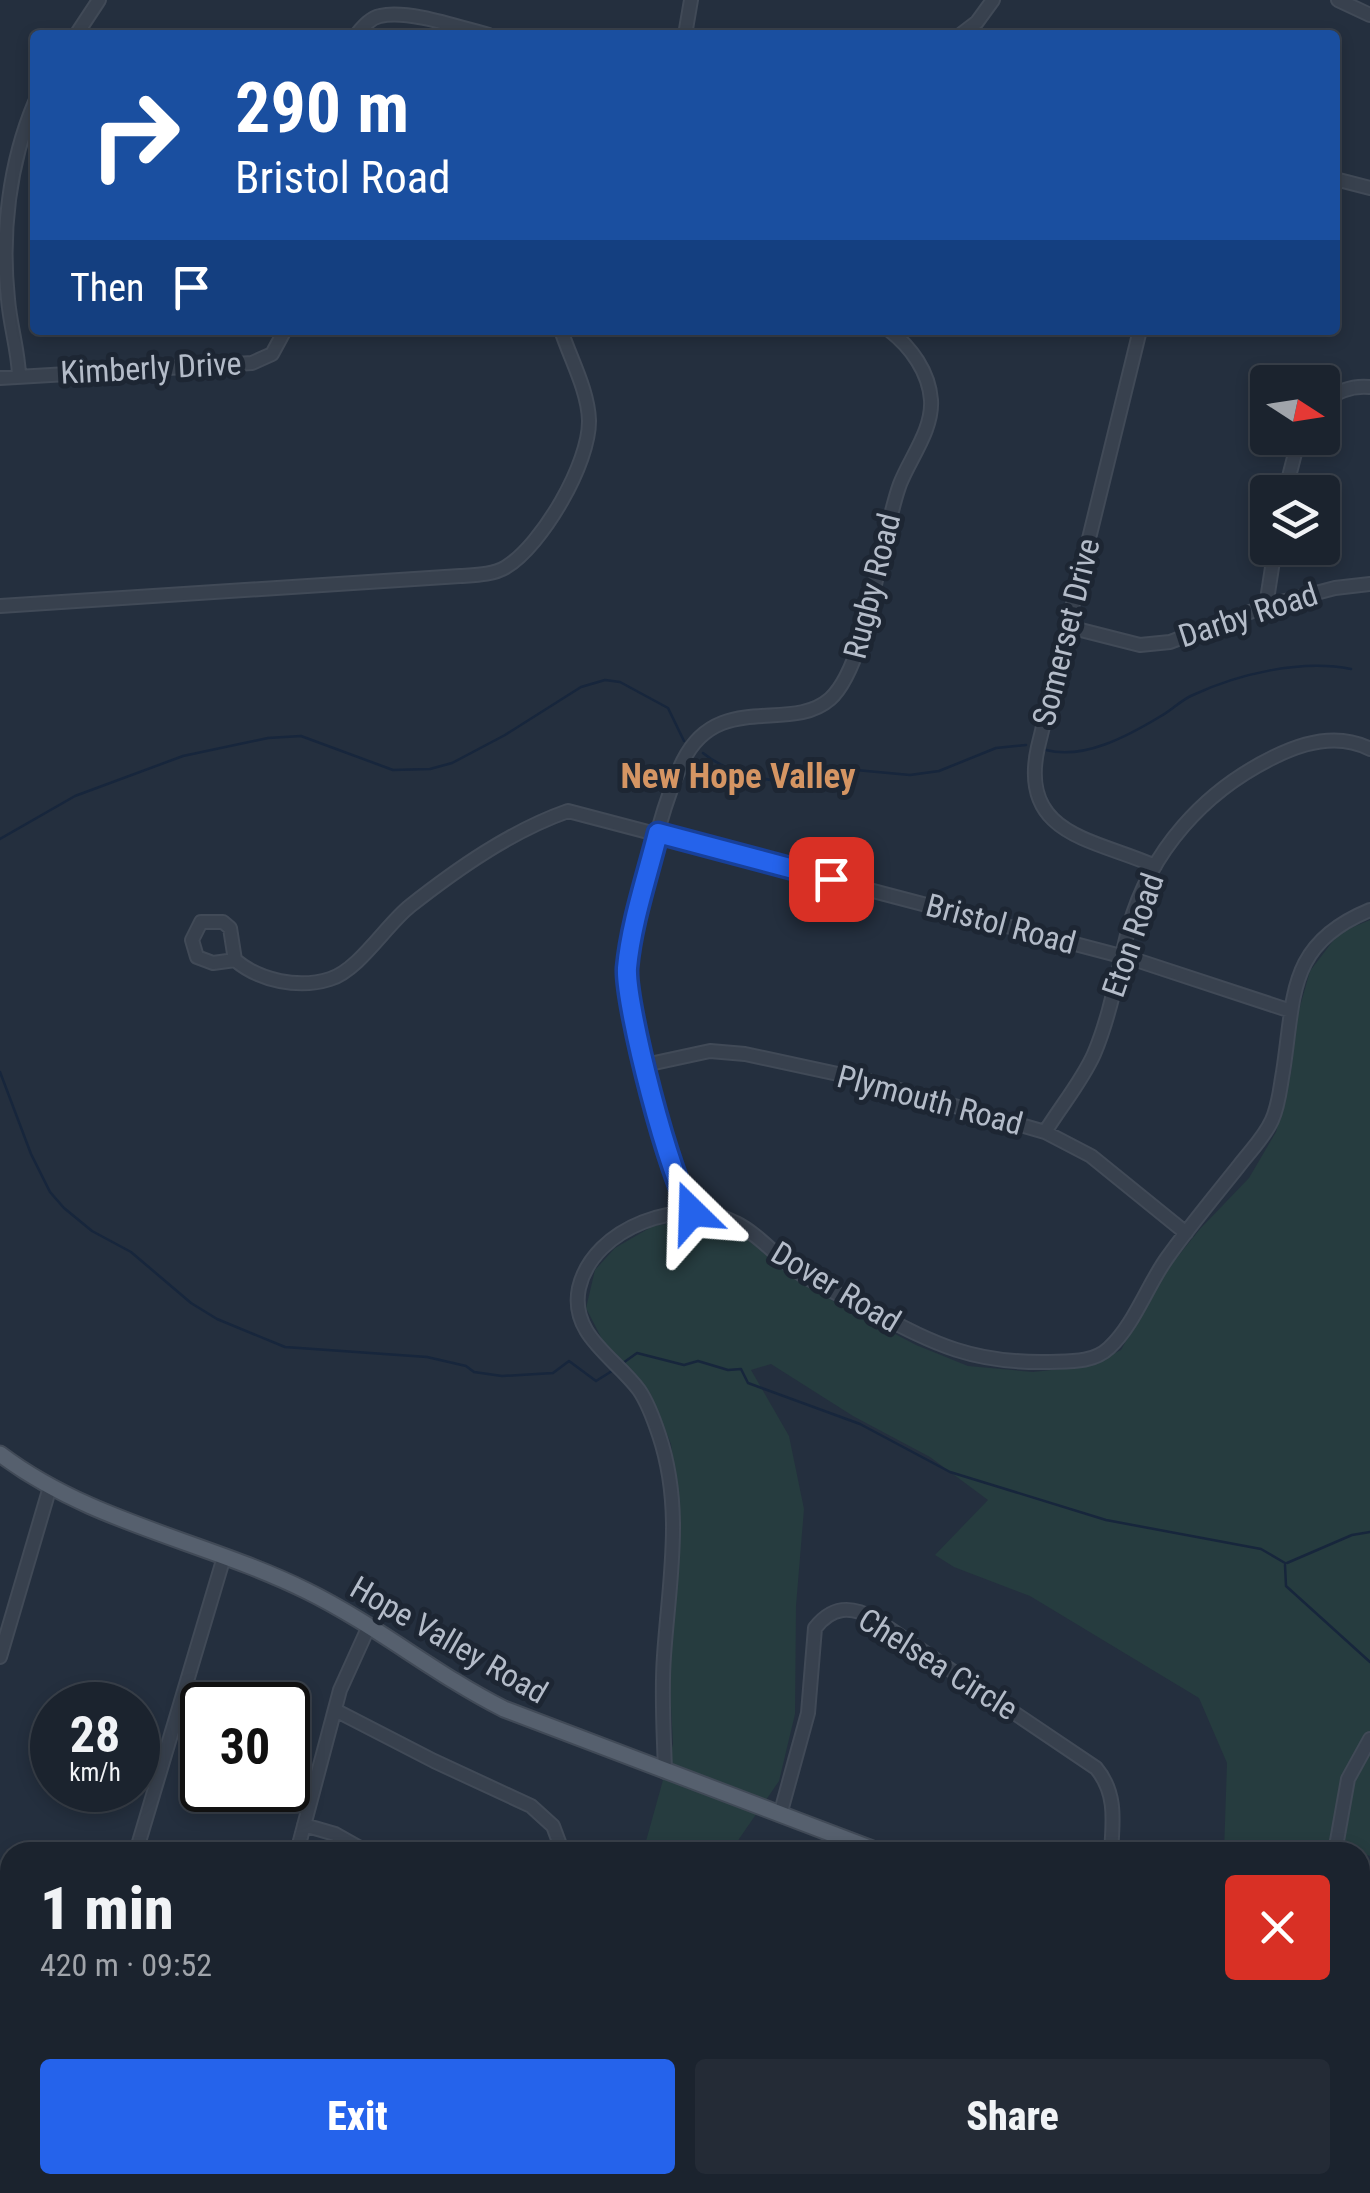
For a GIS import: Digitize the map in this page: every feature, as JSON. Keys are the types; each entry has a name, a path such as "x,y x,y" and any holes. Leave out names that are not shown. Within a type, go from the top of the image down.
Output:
{"main road":[{"name":"Hope Valley Road","path":"0,1454 50,1487 95,1508 305,1590 504,1710 853,1842"}],"street":[{"path":"79,30 99,0"},
{"path":"685,30 691,0"},
{"path":"966,30 993,0"},
{"path":"1338,0 1370,15"},
{"path":"361,30 381,15 467,30"},
{"path":"20,375 8,301 7,220 22,136 30,115"},
{"path":"1340,180 1370,188"},
{"name":"Kimberly Drive","path":"0,378 252,364 272,354 282,335"},
{"path":"0,606 444,578 505,568 543,532 578,465 586,440 588,410 563,335"},
{"name":"Rugby Road","path":"692,1212 684,1202 634,1026 628,967 658,833 684,759 708,731 740,718 814,708 831,698 850,674 894,499 922,439 932,405 920,364 894,335"},
{"name":"Somerset Drive","path":"1139,335 1034,774 1039,799 1055,824 1069,834 1155,866"},
{"path":"1340,390 1370,387"},
{"path":"1266,606 1272,565"},
{"name":"Darby Road","path":"1069,627 1120,642 1147,645 1179,639 1266,606 1335,588 1370,584"},
{"name":"Eton Road","path":"1045,1132 1095,1053 1134,911 1175,835 1210,799 1263,763 1293,749 1332,740 1351,741 1370,750"},
{"name":"Bristol Road","path":"236,960 259,974 288,984 336,978 409,906 513,834 568,810 1122,956 1291,1011"},
{"name":"Dover Road","path":"665,1772 663,1674 675,1536 666,1462 644,1399 600,1352 583,1322 578,1301 587,1269 626,1230 652,1218 692,1212 722,1217 738,1223 819,1285 938,1346 1028,1362 1090,1359 1110,1348 1186,1233 1259,1142 1274,1115 1300,971 1318,941 1370,910"},
{"name":"Plymouth Road","path":"645,1066 710,1051 745,1054 862,1079 1045,1132 1090,1156 1186,1233"},
{"path":"0,1657 50,1487"},
{"path":"139,1842 224,1557"},
{"name":"Chelsea Circle","path":"780,1815 808,1712 814,1631 832,1612 853,1609 875,1618 1096,1768 1112,1801 1111,1842"},
{"path":"300,1842 348,1669 369,1626"},
{"path":"335,1710 434,1762 531,1806 553,1826 559,1842"},
{"path":"1337,1842 1348,1779 1370,1739"},
{"path":"304,1825 350,1842"}],"green space":[{"path":"1370,920 1370,1842 1224,1842 1227,1763 1199,1698 1030,1596 954,1567 935,1555 988,1500 930,1457 853,1416 771,1364 751,1370 789,1436 804,1509 796,1606 795,1714 779,1781 738,1842 646,1842 673,1744 669,1670 680,1518 671,1444 651,1395 604,1343 586,1308 595,1270 615,1248 653,1226 702,1219 746,1238 782,1269 838,1304 916,1345 968,1366 1033,1372 1088,1366 1121,1350 1161,1277 1249,1178 1276,1132 1291,1072 1297,1017 1310,971 1339,933"}],"waterway":[{"path":"1046,750 1075,752 1105,744 1148,724 1189,697 1250,675 1291,667 1351,669"},
{"path":"0,839 75,796 183,756 268,738 301,736 393,770 430,769 452,763 505,735 581,687 605,680 620,682 668,708 684,741"},
{"path":"703,753 746,775 830,787 845,769 910,775 939,771 996,748 1026,745"},
{"path":"0,1072 31,1154 50,1192 64,1208 92,1231 131,1252 191,1303 217,1319 285,1347 427,1357 502,1376 553,1373 569,1361 596,1381 612,1371"},
{"path":"623,1363 637,1353 684,1365 698,1361 728,1370 741,1369 748,1383 860,1424 950,1472 1106,1520 1261,1549 1285,1563"},
{"path":"1287,1563 1352,1535 1370,1532"},
{"path":"1285,1565 1286,1586 1370,1662"}],"district":[{"name":"New Hope Valley","path":"738,776"}],"route":[{"path":"692,1212 684,1202 664,1135 634,1026 627,982 631,946 658,833 831,879"}]}
